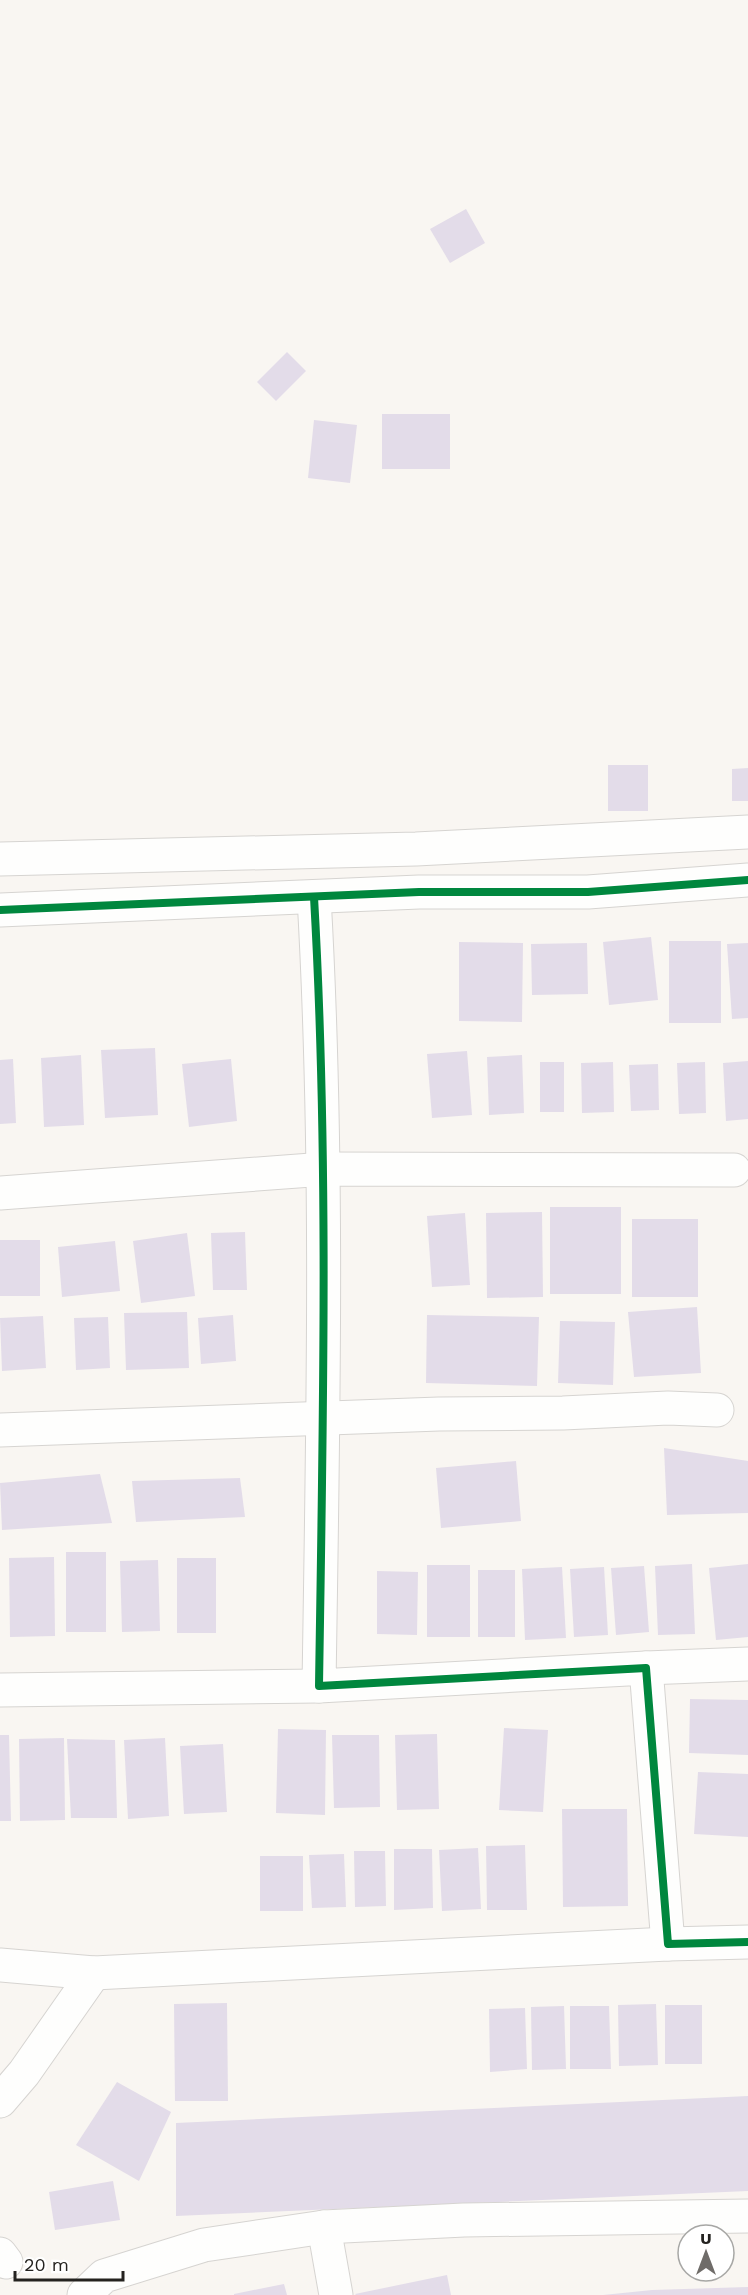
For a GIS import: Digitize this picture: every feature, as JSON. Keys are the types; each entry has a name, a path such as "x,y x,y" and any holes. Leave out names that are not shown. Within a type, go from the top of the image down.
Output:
{"street":[{"path":"0,859 416,849 748,832"},
{"path":"416,849 419,892"},
{"path":"195,855 198,902"},
{"path":"0,910 419,892 588,892 748,880"},
{"path":"314,897 321,1024 324,1169 319,1686"},
{"path":"0,1193 324,1169 734,1170"},
{"path":"0,1430 246,1420 323,1420 668,1408 717,1410"},
{"path":"0,1690 319,1686 748,1664"},
{"path":"646,1668 668,1944"},
{"path":"0,1965 94,1973 748,1942"},
{"path":"0,2101 24,2073 94,1973"},
{"path":"99,2289 204,2245 324,2228 464,2220 748,2216"},
{"path":"324,2228 336,2295"}],"building":[{"path":"466,209 485,243 450,263 430,229"},
{"path":"287,352 306,371 276,401 257,382"},
{"path":"382,414 450,414 450,469 382,469"},
{"path":"314,420 357,425 350,483 308,478"},
{"path":"608,765 648,765 648,811 608,811"},
{"path":"748,768 748,801 732,801 732,769"},
{"path":"651,937 658,1000 609,1005 603,942"},
{"path":"669,941 721,941 721,1023 669,1023"},
{"path":"459,942 523,943 522,1022 459,1021"},
{"path":"587,943 588,994 532,995 531,944"},
{"path":"748,943 748,1018 732,1019 727,944"},
{"path":"155,1048 158,1115 105,1118 101,1050"},
{"path":"467,1051 472,1115 432,1118 427,1054"},
{"path":"81,1055 84,1125 44,1127 41,1058"},
{"path":"522,1055 524,1113 489,1115 487,1057"},
{"path":"13,1059 16,1123 0,1124 0,1060"},
{"path":"231,1059 237,1121 189,1127 182,1064"},
{"path":"748,1061 748,1119 726,1121 723,1063"},
{"path":"540,1062 564,1062 564,1112 540,1112"},
{"path":"613,1062 614,1112 582,1113 581,1063"},
{"path":"705,1062 706,1113 679,1114 677,1063"},
{"path":"658,1064 659,1110 631,1111 629,1065"},
{"path":"550,1207 621,1207 621,1294 550,1294"},
{"path":"542,1212 543,1297 487,1298 486,1213"},
{"path":"465,1213 470,1285 432,1287 427,1216"},
{"path":"632,1219 698,1219 698,1297 632,1297"},
{"path":"245,1232 247,1290 213,1290 211,1233"},
{"path":"187,1233 195,1296 141,1303 133,1241"},
{"path":"0,1240 40,1240 40,1296 0,1296"},
{"path":"115,1241 120,1291 62,1297 58,1247"},
{"path":"697,1307 701,1373 634,1377 628,1312"},
{"path":"187,1312 189,1368 126,1370 124,1313"},
{"path":"233,1315 236,1361 201,1364 198,1318"},
{"path":"427,1315 539,1317 537,1386 426,1383"},
{"path":"43,1316 46,1368 2,1371 0,1318"},
{"path":"108,1317 110,1368 76,1370 74,1318"},
{"path":"560,1321 615,1322 613,1385 558,1383"},
{"path":"664,1448 748,1461 748,1513 667,1515"},
{"path":"516,1461 521,1521 441,1528 436,1468"},
{"path":"100,1474 112,1523 2,1530 0,1483"},
{"path":"240,1478 245,1517 136,1522 132,1481"},
{"path":"66,1552 106,1552 106,1632 66,1632"},
{"path":"54,1557 55,1636 10,1637 9,1558"},
{"path":"177,1558 216,1558 216,1633 177,1633"},
{"path":"158,1560 160,1631 122,1632 120,1561"},
{"path":"692,1564 695,1634 658,1635 655,1566"},
{"path":"748,1564 748,1637 716,1640 709,1568"},
{"path":"427,1565 470,1565 470,1637 427,1637"},
{"path":"644,1566 649,1632 616,1635 611,1568"},
{"path":"562,1567 566,1638 525,1640 522,1569"},
{"path":"604,1567 608,1635 574,1637 570,1569"},
{"path":"478,1570 515,1570 515,1637 478,1637"},
{"path":"377,1571 418,1572 417,1635 377,1634"},
{"path":"690,1699 748,1700 748,1755 689,1753"},
{"path":"504,1728 548,1730 543,1812 499,1810"},
{"path":"278,1729 326,1730 325,1815 276,1813"},
{"path":"437,1734 439,1809 397,1810 395,1735"},
{"path":"0,1735 9,1735 11,1821 0,1821"},
{"path":"332,1735 379,1735 380,1807 334,1808"},
{"path":"64,1738 65,1820 20,1821 19,1739"},
{"path":"165,1738 169,1816 128,1819 124,1740"},
{"path":"67,1739 115,1740 117,1818 71,1818"},
{"path":"223,1744 227,1812 184,1814 180,1746"},
{"path":"698,1772 748,1774 748,1837 694,1834"},
{"path":"562,1809 627,1809 628,1906 563,1907"},
{"path":"525,1845 527,1910 487,1910 486,1846"},
{"path":"478,1848 481,1909 442,1911 439,1850"},
{"path":"394,1849 432,1849 433,1908 394,1910"},
{"path":"354,1851 385,1851 386,1906 355,1907"},
{"path":"344,1854 346,1907 312,1908 309,1855"},
{"path":"260,1856 303,1856 303,1911 260,1911"},
{"path":"227,2003 228,2101 175,2101 174,2004"},
{"path":"656,2004 658,2065 619,2066 618,2005"},
{"path":"665,2005 702,2005 702,2064 665,2064"},
{"path":"564,2006 566,2069 532,2070 531,2007"},
{"path":"570,2006 609,2006 611,2069 570,2069"},
{"path":"525,2008 527,2069 490,2072 489,2009"},
{"path":"117,2082 171,2112 139,2181 76,2145"},
{"path":"748,2096 748,2191 176,2216 176,2123"},
{"path":"113,2181 120,2220 55,2230 49,2192"},
{"path":"447,2275 451,2295 355,2294"},
{"path":"284,2284 287,2295 234,2295 234,2294"},
{"path":"748,2287 748,2295 603,2295 652,2290"}],"cycle path":[{"path":"0,910 419,892 588,892 748,880"},
{"path":"314,897 322,1094 323,1193 319,1686 646,1668 668,1944 748,1942"}]}
